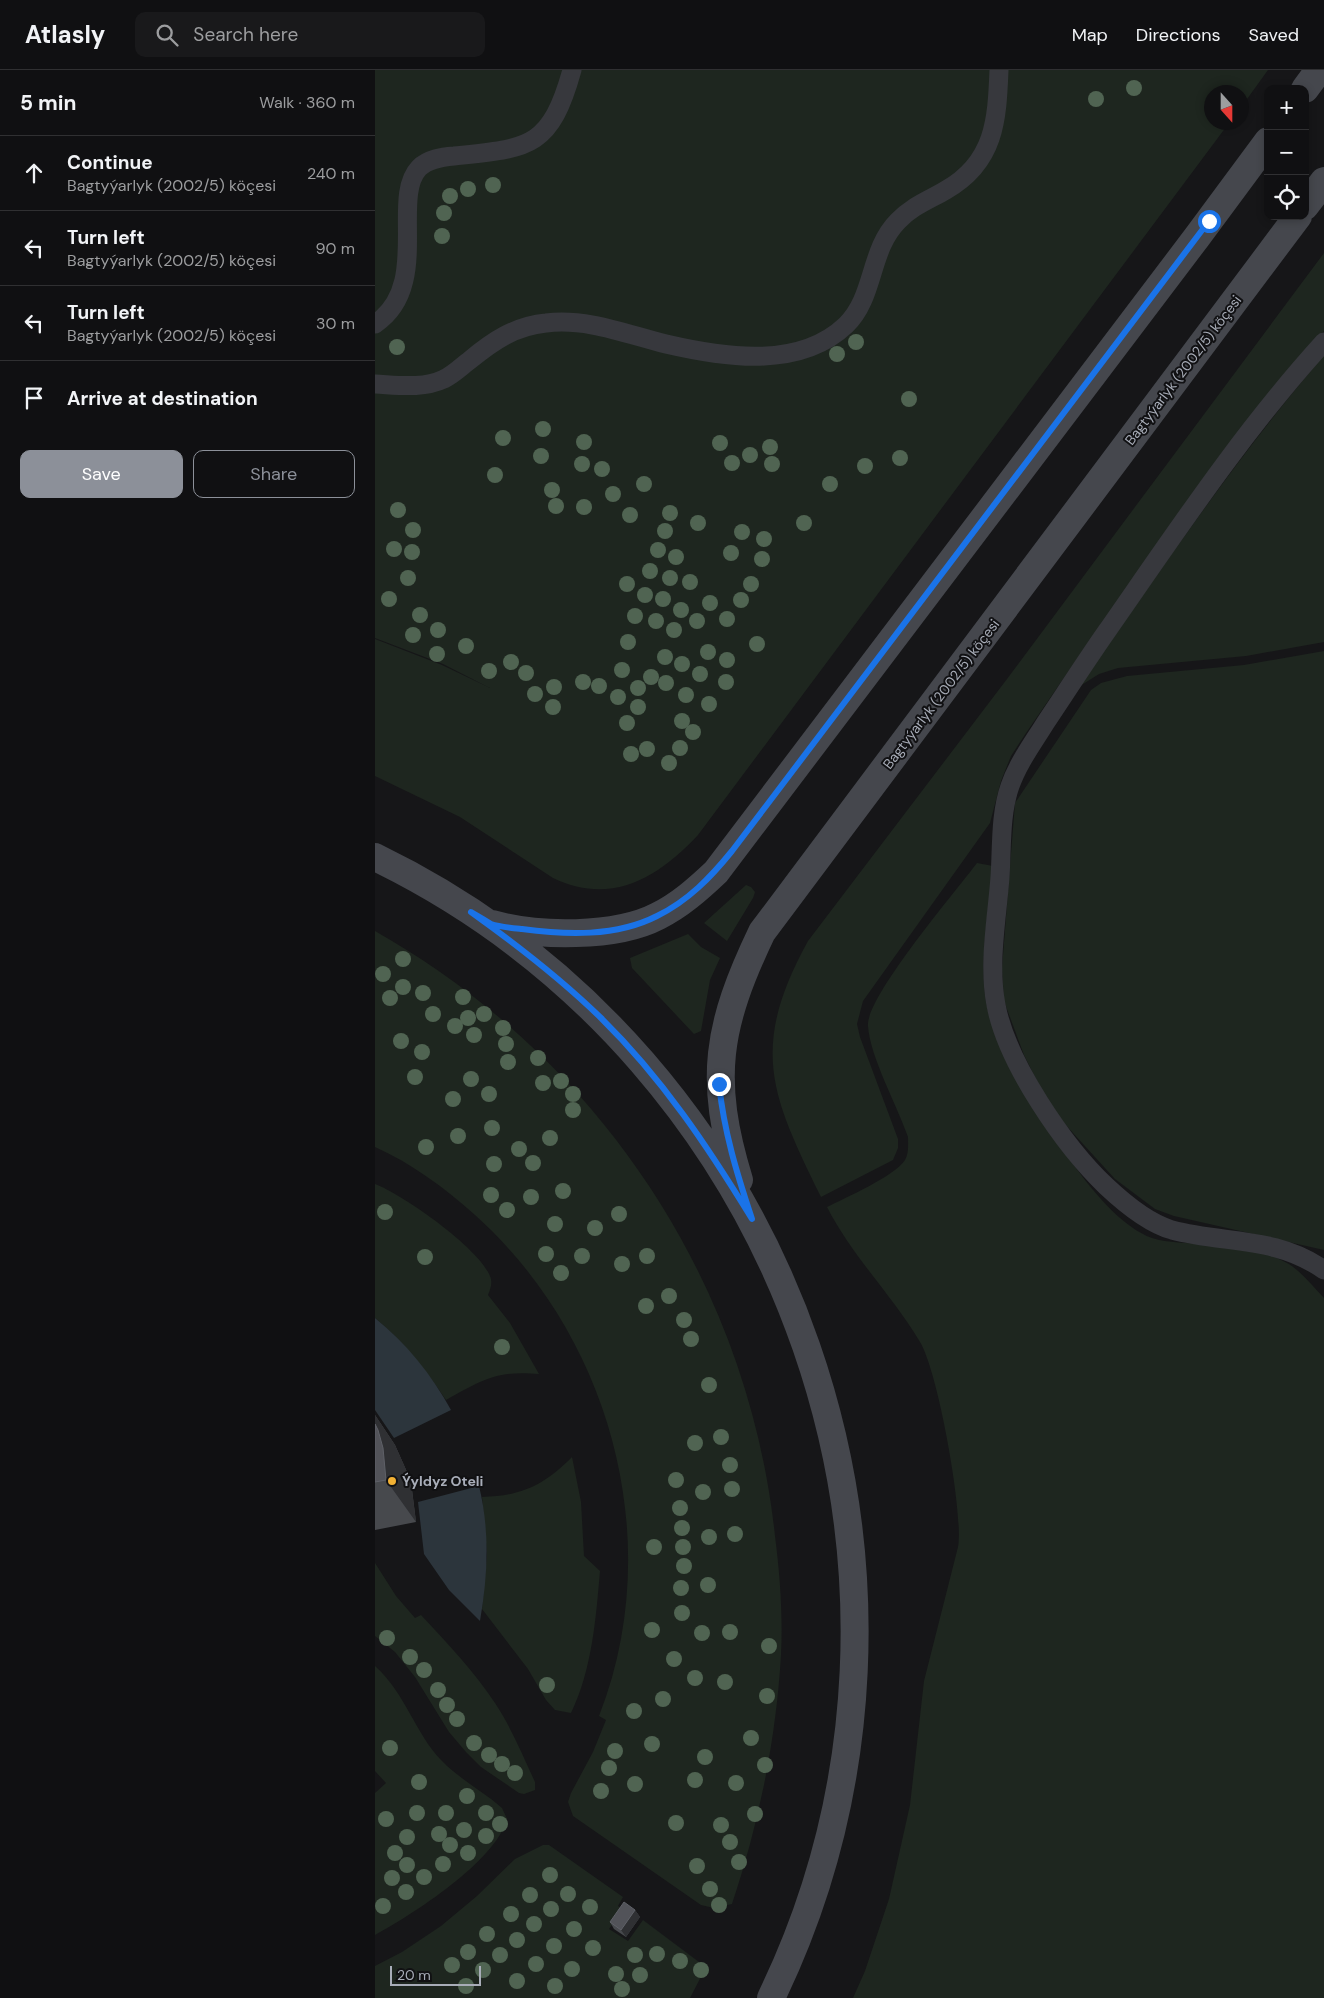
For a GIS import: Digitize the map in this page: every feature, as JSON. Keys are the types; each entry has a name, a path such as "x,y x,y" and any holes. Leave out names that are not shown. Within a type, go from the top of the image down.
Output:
{"street":[{"path":"1308,85 1319,70"},
{"name":"Bagtyýarlyk (2002/5) köçesi","path":"375,857 404,871 493,924 516,928 577,934 607,930 657,917 683,901 716,872 1264,146"},
{"path":"1309,201 1324,181"},
{"name":"Bagtyýarlyk (2002/5) köçesi","path":"752,1219 729,1146 719,1084 729,1009 762,932 1295,220"},
{"name":"Bagtyýarlyk (2002/5) köçesi","path":"471,912 539,962 601,1018 651,1072 708,1147 752,1219 785,1288 815,1368 833,1432 847,1507 854,1583 855,1659 849,1735 836,1811 816,1884 790,1956 771,1998"}],"lane":[{"path":"375,324 391,309 401,287 408,252 409,195 416,171 420,166 435,159 499,152 528,144 538,138 557,114 572,70"},
{"path":"375,384 423,385 443,379 494,340 521,328 545,323 580,323 667,344 745,356 763,357 793,352 824,340 847,324 858,311 881,245 897,222 917,205 960,182 978,163 992,133 997,115 999,70"},
{"path":"1324,342 1269,405 1183,522 1089,656 1017,769 1006,797 993,971 996,1005 1002,1027 1015,1056 1053,1122 1106,1186 1144,1217 1169,1229 1276,1247 1303,1257 1324,1270"}],"shaded area":[{"path":"375,70 1268,70 1249,96 1249,85 1204,85 1204,130 1224,130 698,835 667,864 650,875 614,888 595,889 574,886 553,878 460,817 375,776 375,639 442,665 490,688 443,664 375,638"},
{"path":"1324,253 1324,331 1306,350 1083,650 1011,756 1001,781 990,823 863,1001 857,1024 860,1037 898,1139 898,1148 893,1160 821,1197 790,1129 779,1099 774,1071 773,1042 778,1012 790,979 808,941 1007,679"},
{"path":"1324,355 1324,642 1246,656 1118,668 1099,674 1080,686 1228,476"},
{"path":"1324,651 1324,1250 1174,1216 1155,1209 1115,1179 1063,1122 1041,1089 1024,1055 1004,1001 1002,968 1015,803 1091,690 1101,683 1127,676 1244,665"},
{"path":"977,863 993,866 985,934 984,985 988,1011 994,1029 1041,1114 1092,1189 1132,1227 1152,1238 1171,1242 1236,1247 1266,1254 1296,1269 1324,1298 1324,1998 853,1998 865,1971 889,1899 910,1805 924,1681 958,1547 959,1530 948,1443 942,1411 927,1358 920,1342 909,1325 848,1242 827,1207 881,1180 905,1160 908,1149 908,1137 874,1052 868,1026 871,1012 913,944"},
{"path":"746,885 755,892 753,898 727,941 704,923"},
{"path":"375,931 455,983 528,1043 592,1111 649,1185 695,1266 732,1352 759,1442 775,1536 780,1580 782,1625 779,1687 765,1781 742,1874 732,1904 714,1908 701,1905 573,1816 568,1802 571,1793 593,1752 606,1720 599,1716 619,1650 628,1582 626,1514 614,1447 592,1382 562,1321 522,1265 475,1215 452,1195 415,1168 375,1147"},
{"path":"688,934 701,947 720,958 710,980 701,1031 694,1034 632,968 630,958"},
{"path":"375,1184 422,1211 474,1254 485,1267 491,1279 488,1295 510,1323 539,1374 524,1373 490,1378 446,1400 413,1356 375,1318"},
{"path":"375,1318 417,1360 451,1410 394,1438 375,1410"},
{"path":"572,1457 581,1502 584,1556 600,1571 592,1644 584,1679 571,1713 555,1710 546,1700 528,1669 482,1609 487,1554 482,1497 509,1494 531,1487 552,1475"},
{"path":"479,1486 483,1503 487,1553 480,1621 449,1590 424,1554 418,1502"},
{"path":"375,1563 396,1596 415,1618 421,1615 487,1691 517,1742 535,1782 535,1790 524,1794 519,1793 481,1767 449,1732 415,1677 395,1652 375,1636"},
{"path":"375,1666 395,1689 424,1738 441,1760 455,1773 502,1808 507,1819 500,1835 470,1869 430,1901 375,1935 375,1793 386,1783 375,1771"},
{"path":"543,1845 549,1845 623,1897 618,1906 623,1909 609,1929 628,1941 643,1920 699,1962 704,1971 690,1998 375,1998 375,1966 402,1952 441,1926 477,1896 515,1859"}],"building":[{"path":"375,1424 383,1448 386,1480 375,1482"},
{"path":"624,1902 635,1910 621,1930 610,1922"}],"place":[{"name":"Ýyldyz Oteli","path":"392,1481"}],"route":[{"path":"719,1084 729,1146 752,1219 708,1147 651,1072 601,1018 539,962 471,912 493,924 516,928 577,934 607,930 657,917 683,901 716,872 1209,221"}]}
